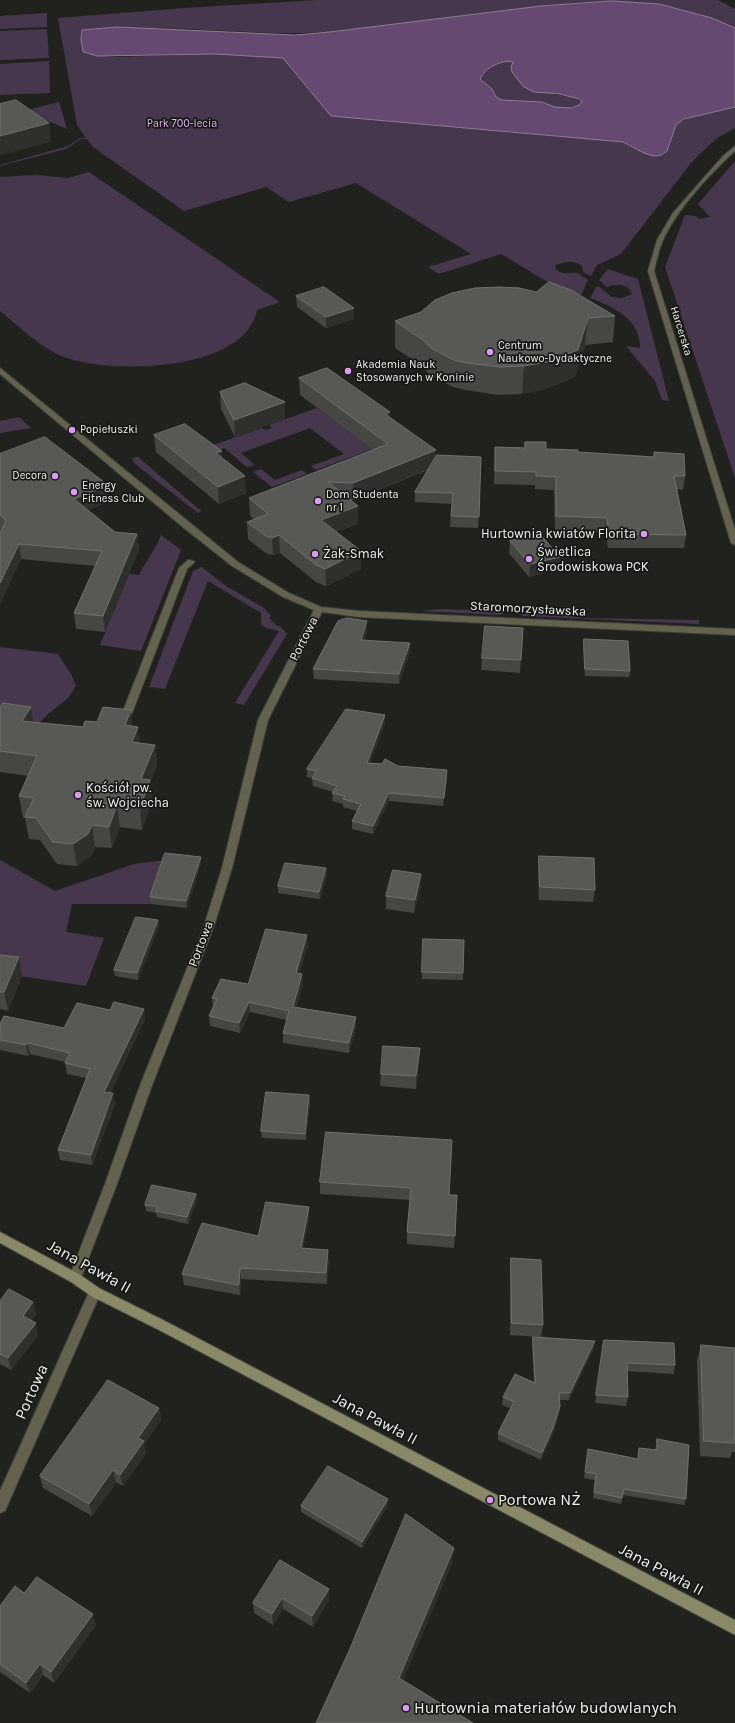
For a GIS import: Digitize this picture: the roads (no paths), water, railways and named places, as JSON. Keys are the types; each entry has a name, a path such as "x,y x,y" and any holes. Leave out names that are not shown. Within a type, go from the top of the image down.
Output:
{"main road":[{"name":"Jana Pawła II","path":"0,1237 75,1278 95,1292 163,1326 735,1628"}],"street":[{"name":"Harcerska","path":"735,148 720,163 670,222 655,251 651,271 735,543"},
{"name":"Staromorzysławska","path":"0,370 187,526 236,564 286,595 319,609 359,614 735,632"},
{"path":"126,716 184,568 191,562"},
{"name":"Portowa","path":"75,1278 111,1184 145,1088 210,922 227,868 263,720 319,609"},
{"name":"Portowa","path":"0,1506 95,1292"}],"place":[{"name":"Centrum Naukowo-Dydaktyczne","path":"490,352"},
{"name":"Akademia Nauk Stosowanych w Koninie","path":"348,371"},
{"name":"Popiełuszki","path":"72,430"},
{"name":"Decora","path":"55,476"},
{"name":"Energy Fitness Club","path":"74,492"},
{"name":"Dom Studenta nr 1","path":"318,501"},
{"name":"Hurtownia kwiatów Florita","path":"644,534"},
{"name":"Żak-Smak","path":"315,554"},
{"name":"Świetlica Środowiskowa PCK","path":"529,559"},
{"name":"Kościół pw. św. Wojciecha","path":"78,795"},
{"name":"Portowa NŻ","path":"490,1500"},
{"name":"Hurtownia materiałów budowlanych","path":"406,1708"}],"park label":[{"name":"Park 700-lecia","path":"182,124"}]}
